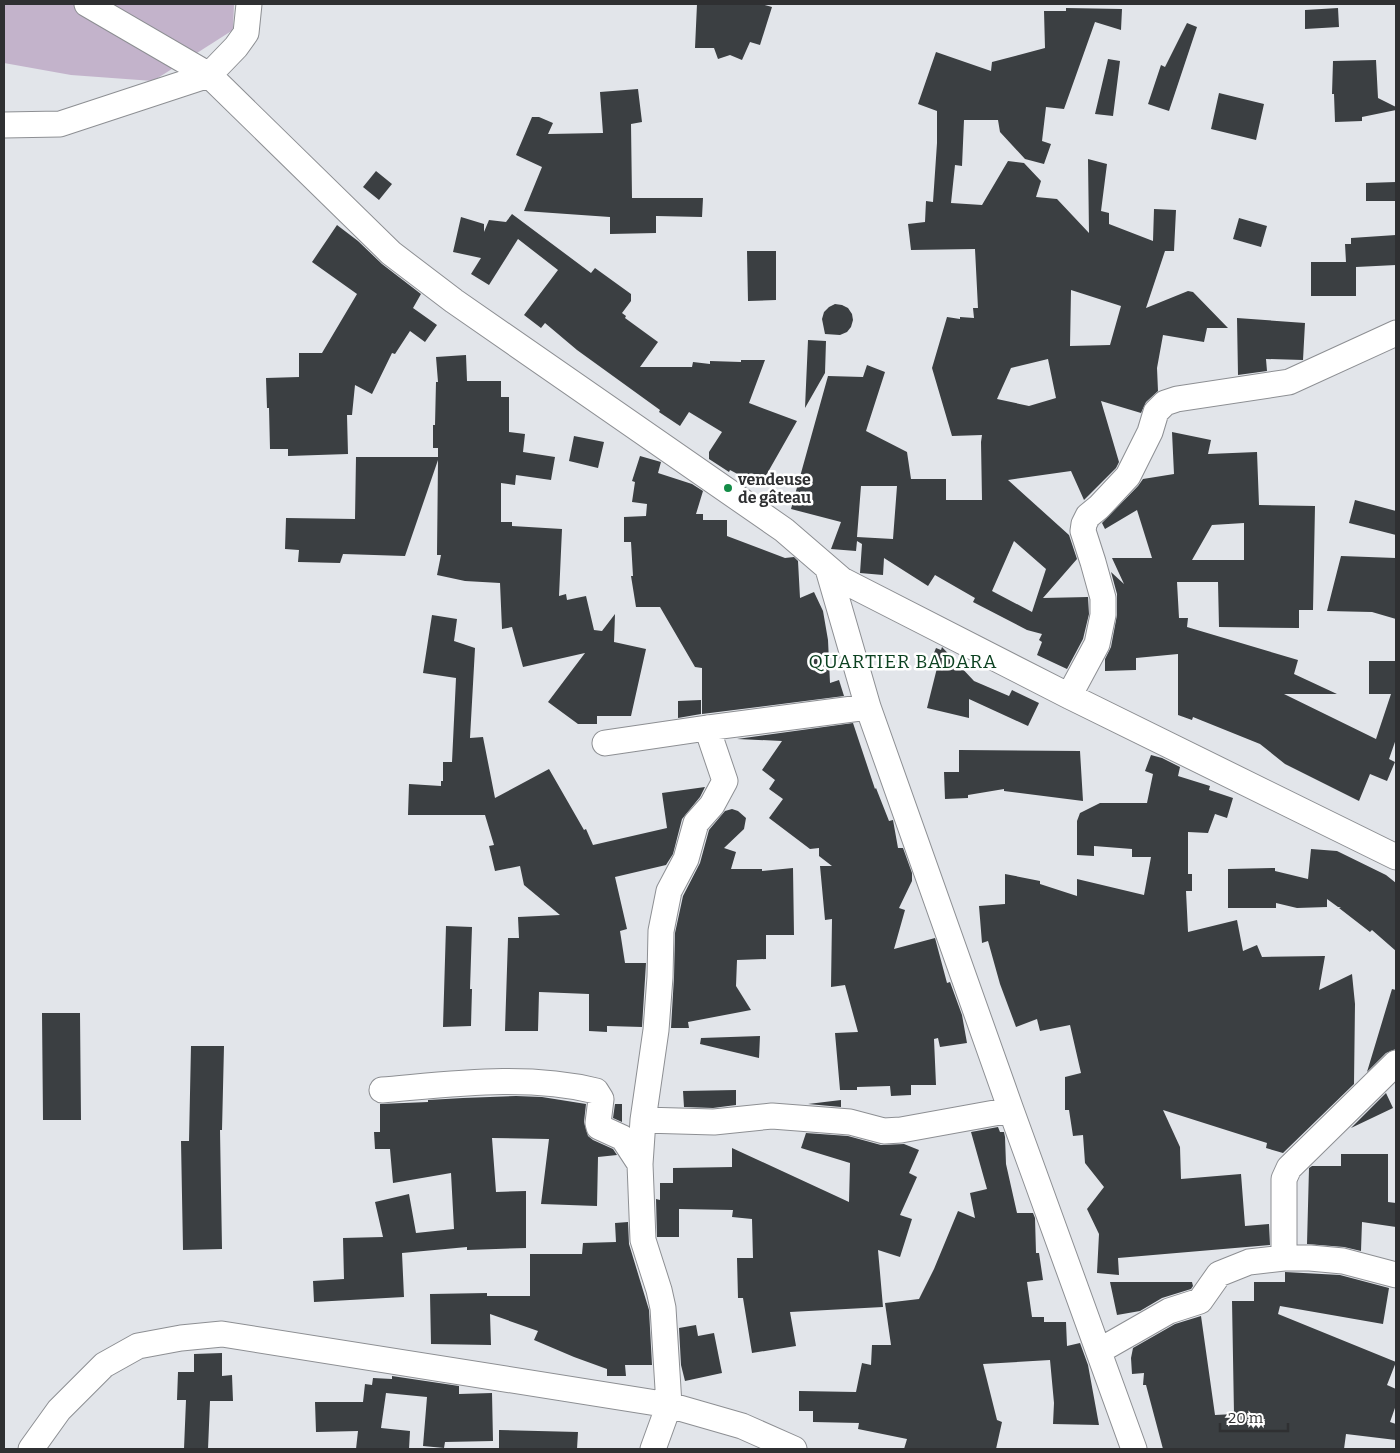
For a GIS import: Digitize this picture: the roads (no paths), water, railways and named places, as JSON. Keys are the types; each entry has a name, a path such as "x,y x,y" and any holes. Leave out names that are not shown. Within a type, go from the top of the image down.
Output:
{"street":[{"path":"87,4 208,75 390,253 454,300 784,530 842,580 1069,696 1396,857"},
{"path":"4,125 60,124 208,75 236,47 246,33 250,4"},
{"path":"1069,696 1097,644 1103,615 1103,598 1083,532 1084,524 1088,516 1128,476 1150,432 1156,412 1165,402 1289,382 1396,333"},
{"path":"828,569 868,707 1134,1449"},
{"path":"605,743 868,707"},
{"path":"653,1449 669,1405 663,1308 643,1240 640,1164 643,1120 656,1030 661,931 669,891 686,859 696,823 712,805 725,781 707,728"},
{"path":"1284,1258 1284,1179 1289,1168 1396,1063"},
{"path":"382,1090 482,1082 568,1084 596,1091 601,1099 599,1128 623,1138 640,1164"},
{"path":"643,1120 714,1122 772,1116 850,1122 884,1131 901,1130 1011,1110"},
{"path":"1099,1351 1169,1311 1200,1301 1219,1274 1249,1262 1284,1258 1344,1261 1396,1275"},
{"path":"31,1449 59,1410 104,1365 138,1346 180,1338 222,1334 669,1405 742,1426 794,1449"}],"place":[{"name":"vendeuse de gâteau","path":"728,488"}],"district":[{"name":"QUARTIER BADARA","path":"903,661"}]}
